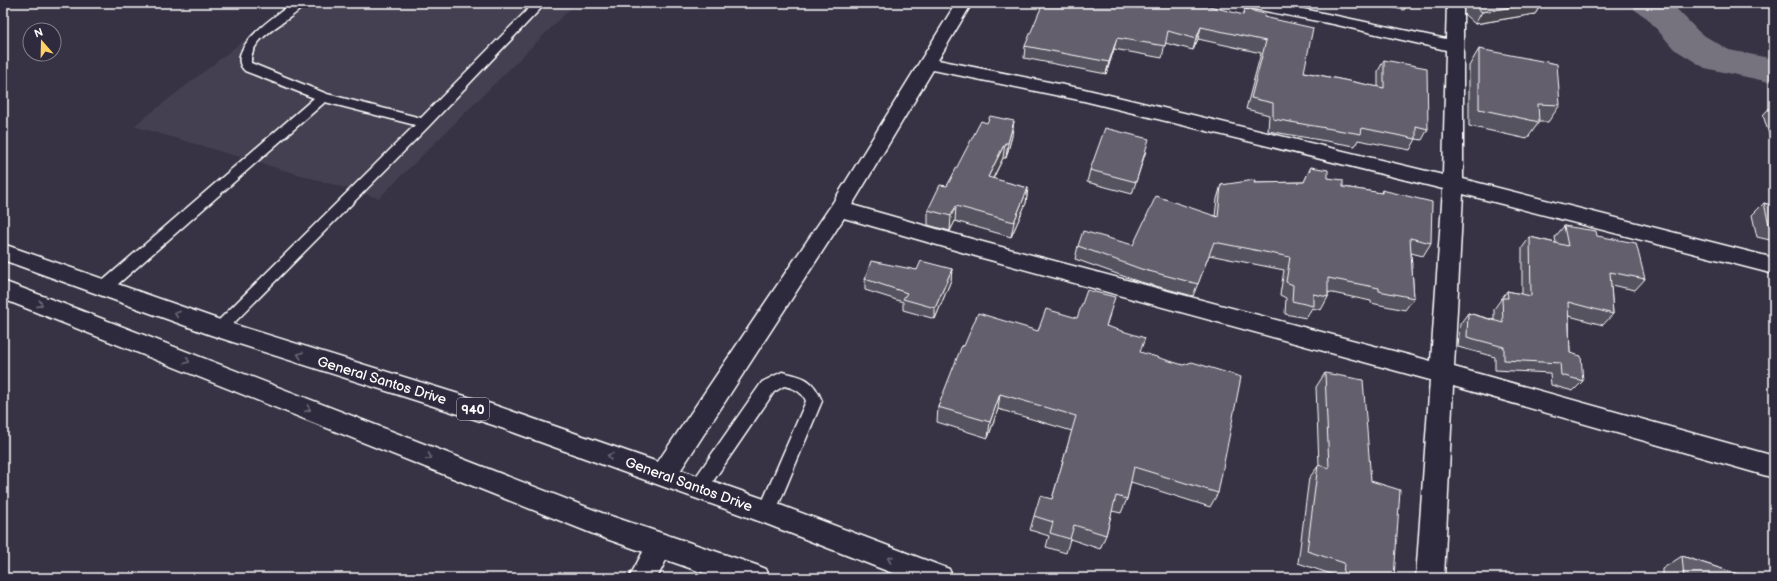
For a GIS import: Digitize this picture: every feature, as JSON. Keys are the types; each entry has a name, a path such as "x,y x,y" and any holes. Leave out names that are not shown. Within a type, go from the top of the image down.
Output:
{"main road":[{"path":"664,474 839,209 964,3"},
{"path":"1249,3 1333,19 1454,46"},
{"path":"1430,578 1453,184 1455,3"},
{"path":"927,64 1084,95 1453,184 1774,266"},
{"path":"839,209 979,249 1441,373 1774,467"},
{"name":"General Santos Drive","path":"3,252 219,329 494,415 664,474 939,578"},
{"path":"3,290 91,323 601,525 741,575"},
{"path":"643,578 660,546"}],"lane":[{"path":"300,3 258,36 248,46 244,55 244,62 249,68 323,97 424,123"},
{"path":"219,329 424,123 540,3"},
{"path":"104,288 323,97"},
{"path":"699,487 768,387 782,379 797,382 810,391 814,401 767,512"}],"shaded area":[{"path":"292,3 576,3 379,198 134,126"}],"building":[{"path":"1043,3 1198,3 1243,15 1245,9 1265,14 1264,17 1313,28 1304,72 1384,88 1384,60 1427,68 1428,129 1416,126 1416,139 1362,128 1361,134 1273,119 1273,103 1251,98 1266,41 1201,27 1196,39 1168,31 1165,46 1117,38 1109,62 1025,46"},
{"path":"1471,3 1538,3 1482,12"},
{"path":"1479,49 1557,64 1560,105 1538,104 1539,122 1479,109"},
{"path":"990,116 1014,121 1008,143 1005,143 988,177 1028,188 1014,222 956,206 951,216 928,210 940,185 947,186 981,121 987,123"},
{"path":"1105,128 1149,139 1136,182 1090,170"},
{"path":"1311,167 1328,170 1328,178 1343,180 1343,187 1382,193 1382,190 1432,202 1431,243 1410,238 1414,298 1379,291 1379,288 1328,278 1328,297 1313,294 1313,306 1292,301 1293,285 1286,282 1290,257 1214,242 1198,284 1141,269 1078,246 1083,231 1133,245 1156,196 1218,217 1221,185 1255,180 1254,183 1304,182"},
{"path":"1764,203 1774,206 1774,226 1769,225"},
{"path":"1564,226 1596,231 1597,236 1636,243 1645,279 1610,272 1613,314 1568,302 1570,353 1581,356 1583,381 1561,375 1560,363 1504,360 1504,347 1467,337 1468,313 1503,323 1502,298 1508,298 1507,291 1531,296 1530,237 1568,246"},
{"path":"871,261 917,270 921,261 952,269 935,308 903,299 907,293 865,279"},
{"path":"1087,290 1115,297 1106,326 1145,338 1140,352 1183,365 1192,362 1241,377 1218,493 1134,467 1127,499 1116,496 1106,535 1074,525 1070,539 1050,533 1053,522 1034,516 1040,496 1052,499 1076,416 1000,394 990,422 938,407 962,345 964,346 978,313 1038,331 1046,309 1077,318"},
{"path":"1325,373 1363,380 1371,481 1400,490 1394,578 1343,578 1344,563 1307,551 1318,465 1329,468"},
{"path":"1682,556 1750,578 1684,578"}],"waterway":[{"path":"1647,3 1659,11 1687,41 1718,60 1774,71"}]}
